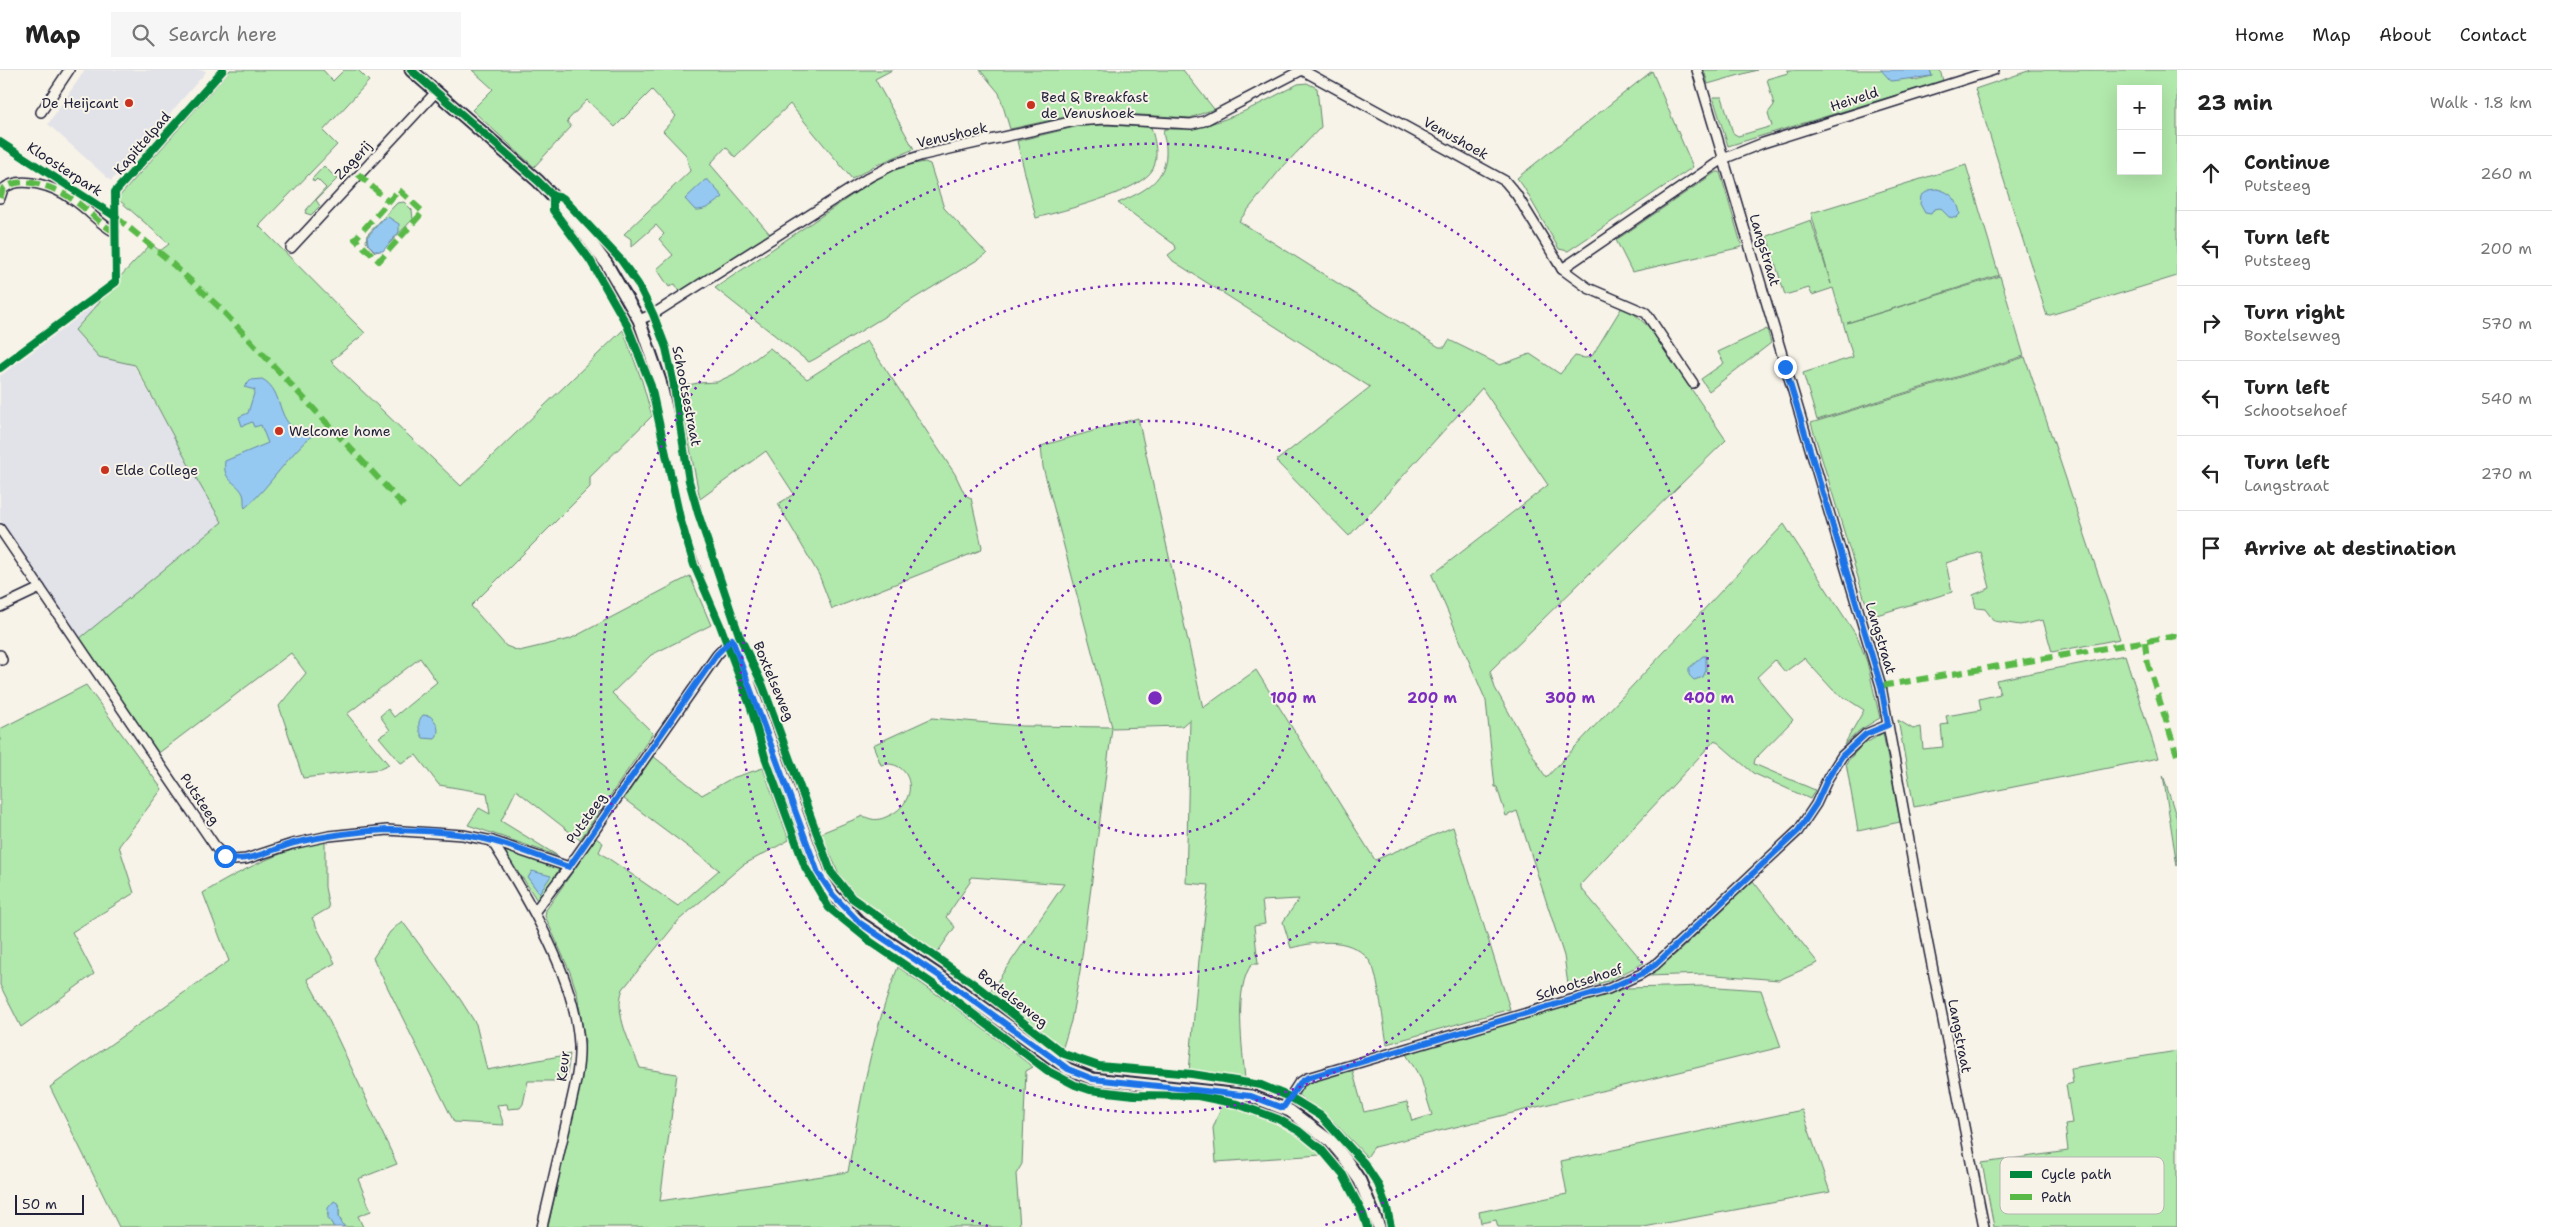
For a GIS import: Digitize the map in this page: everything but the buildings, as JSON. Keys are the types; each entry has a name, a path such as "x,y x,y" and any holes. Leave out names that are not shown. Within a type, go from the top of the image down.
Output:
{"main road":[{"name":"Schootsestraat","path":"411,70 538,181 573,218 606,263 639,320 660,381 693,529 732,639"},
{"name":"Boxtelseweg","path":"732,639 818,873 833,895 860,923 938,975 1068,1069 1093,1079 1251,1096 1283,1108 1308,1124 1330,1142 1346,1160 1360,1181 1379,1227"}],"street":[{"path":"41,112 69,70"},
{"name":"Venushoek","path":"639,320 655,313 871,176 895,164 922,156 1075,121 1105,119 1192,124 1204,122 1302,70 1505,181 1516,194 1562,269 1588,288 1646,313 1693,383"},
{"name":"Langstraat","path":"1697,70 1881,686 1927,940 1984,1227"},
{"name":"Heiveld","path":"1723,159 1763,143 1994,70"},
{"name":"Zagerij","path":"291,248 436,92"},
{"path":"1562,269 1723,159"},
{"path":"0,198 3,190 16,182 51,188 71,198 102,226 115,232"},
{"name":"Putsteeg","path":"0,529 217,849 225,856 234,860 246,859 292,844 329,836 387,830 463,835 492,841 569,867 717,654 732,639"},
{"path":"0,607 40,588"},
{"name":"Schootsehoef","path":"1283,1108 1300,1083 1307,1078 1608,989 1641,974 1655,965 1798,831 1816,804 1828,778 1842,756 1866,734 1888,725"},
{"name":"Keur","path":"492,841 535,911 559,967 573,1011 579,1044 578,1075 542,1227"},
{"path":"535,911 569,867"}],"shaded area":[{"path":"85,70 204,70 206,72 111,181 48,124"},
{"name":"Elde College","path":"98,302 227,531 79,639 0,520 0,376"}],"green space":[{"path":"230,70 323,70 333,81 344,70 358,70 369,81 323,131 337,145 259,226 365,333 331,361 461,486 623,330 642,381 652,416 590,477 590,487 471,606 506,646 519,651 570,639 690,576 711,625 651,655 612,693 653,733 580,840 516,790 501,821 558,856 468,825 479,808 490,814 487,793 439,785 416,755 401,763 379,737 390,730 380,716 388,709 394,717 437,682 420,658 347,714 389,765 380,769 303,778 279,706 306,673 291,653 156,755 79,639 222,522 188,464 135,365 99,357 75,330 100,302 99,299 151,244 160,251 169,244 119,200 119,197"},
{"path":"472,70 892,70 875,79 914,149 874,166 852,179 790,104 735,157 726,147 710,164 770,234 681,293 675,284 669,287 657,269 673,255 659,239 664,234 656,225 631,247 631,239 624,234 690,171 686,155 663,131 676,116 652,90 615,127 587,100 567,121 571,127 534,167 472,110 493,89"},
{"path":"980,70 1183,70 1214,109 1190,118 1089,112 1010,129 999,93"},
{"path":"1704,70 1757,70 1708,84"},
{"path":"1787,70 1881,70 1915,80 1932,76 1930,70 1940,70 1943,81 1728,146 1713,97 1722,97 1733,133 1738,136 1772,126 1768,113 1774,105 1767,79 1788,73"},
{"path":"2031,70 2177,70 2177,276 2047,316 1975,89"},
{"path":"1652,71 1693,167 1568,251 1559,249 1517,178"},
{"path":"1307,83 1317,88 1321,127 1279,171 1239,221 1439,347 1445,347 1449,340 1500,365 1530,354 1560,374 1575,356 1585,358 1592,356 1622,307 1632,312 1649,327 1726,440 1490,671 1495,688 1546,778 1784,524 1858,638 1867,662 1880,718 1860,730 1844,745 1864,710 1833,690 1804,658 1785,672 1775,660 1757,677 1793,720 1755,759 1754,764 1815,790 1810,799 1753,773 1715,740 1581,884 1581,888 1644,963 1608,981 1569,992 1564,956 1517,811 1506,816 1497,787 1495,787 1486,701 1432,575 1548,485 1482,388 1349,536 1276,461 1370,387 1173,261 1168,255 1176,249 1175,245 1118,203 1145,189 1159,177 1166,159 1164,129 1182,129 1217,122 1250,109 1298,84"},
{"path":"1079,126 1151,127 1156,154 1153,169 1146,177 1117,193 1036,218 1017,141"},
{"path":"925,162 930,164 944,208 987,254 815,359 809,362 806,360 715,288 870,183 902,166"},
{"path":"1966,165 1999,275 1847,323 2000,276 2024,356 1817,420 1803,373 1853,357 1833,288 1812,295 1809,288 1785,295 1767,236 1811,220 1831,284 1811,213"},
{"path":"324,166 337,179 316,200 320,206 311,215 305,213 326,188 317,179 314,182 312,179"},
{"path":"1716,172 1720,172 1742,247 1632,272 1616,240"},
{"path":"404,202 412,210 413,219 383,250 375,252 366,242 367,235 397,203"},
{"path":"1767,329 1771,343 1709,391 1701,379 1724,363 1718,352"},
{"path":"867,341 955,474 965,495 971,498 982,547 981,550 832,609 819,575 778,504 794,494 766,451 700,499 678,387 717,382 734,374 770,348 807,379"},
{"path":"2025,357 2120,639 2052,652 2043,620 2020,625 1994,621 1985,609 1976,608 1973,595 1990,588 1981,552 1946,563 1952,592 1870,617 1811,423"},
{"path":"1138,418 1203,708 1256,670 1375,860 1453,827 1510,1009 1387,1044 1379,991 1372,965 1365,955 1346,945 1335,943 1313,943 1291,948 1283,922 1299,899 1262,901 1265,924 1254,926 1258,964 1252,964 1246,974 1241,1003 1241,1036 1245,1080 1189,1072 1199,960 1209,885 1186,883 1190,719 1182,726 1112,728 1080,971 1071,1021 1062,1050 990,992 1064,884 971,877 970,882 946,917 955,927 937,953 857,896 839,874 821,833 863,816 874,820 886,817 898,810 909,792 909,782 906,774 900,768 891,764 881,765 873,745 932,718 1022,726 1112,727 1043,467 1041,446"},
{"path":"2125,655 2158,758 1914,807 1898,720 1913,729 1921,727 1923,749 1943,747 1941,725 1948,724 1946,716 1981,710 1979,699 2000,694 1996,680"},
{"path":"86,685 162,789 119,846 134,893 72,932 94,974 21,1027 0,985 0,729"},
{"path":"1883,733 1900,822 1858,831 1846,763 1861,746"},
{"path":"653,756 702,795 732,778 763,768 789,840 743,865 679,920 623,989 620,1009 624,1029 640,1068 677,1074 660,1201 848,1172 862,1094 874,1043 898,967 952,1005 1033,1067 1026,1071 1022,1164 1016,1174 1020,1227 548,1227 574,1110 585,1042 577,993 570,972 545,916 546,910 596,838 603,843 599,852 678,906 719,870 624,799"},
{"path":"2163,775 2177,819 2177,866"},
{"path":"325,842 325,887 329,908 312,918 335,963 307,979 325,1012 397,1164 358,1179 371,1211 358,1216 363,1227 344,1227 339,1217 339,1204 327,1213 334,1227 119,1227 50,1087 229,961 203,893 246,869 277,855"},
{"path":"496,846 560,868 538,902 524,880"},
{"path":"1753,881 1818,963 1779,980 1704,974 1648,976 1677,953"},
{"path":"402,921 460,999 476,1024 487,1070 570,1054 566,1081 528,1081 523,1104 520,1108 508,1109 507,1104 497,1105 504,1125 454,1122 373,958 390,932"},
{"path":"1704,986 1761,990 1781,1047 1374,1147 1367,1157 1329,1117 1298,1095 1302,1085 1352,1069 1364,1112 1407,1102 1412,1121 1432,1115 1421,1079 1406,1054 1627,988"},
{"path":"2177,1051 2177,1227 1994,1227 1982,1163 2000,1160 2000,1214 2164,1214 2164,1157 2025,1157 2068,1151 2065,1124 2072,1123 2066,1085 2073,1083 2071,1068"},
{"path":"1222,1105 1249,1112 1275,1122 1299,1136 1321,1155 1216,1162 1213,1128"},
{"path":"1802,1110 1830,1192 1644,1227 1498,1227 1496,1220 1481,1223 1479,1212 1567,1194 1561,1161"}],"water":[{"path":"1881,70 1930,70 1932,76 1891,81"},
{"path":"705,180 708,180 723,197 706,208 695,210 685,199"},
{"path":"1937,189 1946,192 1956,201 1960,214 1956,218 1949,217 1940,208 1934,209 1931,214 1925,213 1920,204 1921,196 1929,190"},
{"path":"388,217 399,224 399,232 383,251 375,251 368,244 367,237 383,219"},
{"path":"262,379 273,388 290,425 296,429 315,433 296,450 263,490 245,508 243,494 226,473 225,461 268,443 261,425 254,427 252,422 242,426 239,417 248,413 255,390 244,387 251,380"},
{"path":"1703,656 1706,656 1706,670 1703,677 1694,680 1689,675 1689,668"},
{"path":"423,715 430,716 435,721 438,732 435,739 423,738 419,724"},
{"path":"532,871 551,876 539,893 528,878"},
{"path":"334,1201 339,1204 339,1217 344,1227 334,1227 328,1218 328,1208"}],"marked path":[{"path":"358,174 389,202"},
{"path":"0,198 3,189 10,185 28,182 38,184 57,190 72,199 115,232"},
{"path":"399,190 423,212 379,261 355,239 399,190"},
{"path":"116,217 165,257 218,306 405,507"},
{"path":"1881,686 2177,636"},
{"path":"2145,642 2147,661 2177,755"}],"cycle path":[{"name":"Kapittelpad","path":"0,368 116,282 115,192 223,70"},
{"path":"411,70 553,196 563,198 621,260 638,284 653,314 666,348 689,481 739,635 763,686 831,872 852,898 974,984 1064,1054 1099,1066 1192,1074 1261,1085 1290,1097 1321,1116 1364,1163 1378,1184 1387,1208 1391,1227"},
{"name":"Kloosterpark","path":"0,142 116,217"},
{"path":"553,196 553,210 590,260 627,325 651,386 680,518 694,565 720,625 751,708 765,757 805,867 829,908 871,942 939,988 1048,1071 1075,1085 1090,1090 1134,1095 1198,1096 1237,1104 1278,1119 1299,1131 1321,1149 1343,1175 1363,1214 1367,1227"}],"place":[{"name":"De Heijcant","path":"129,103"},
{"name":"Bed & Breakfast de Venushoek","path":"1031,105"},
{"name":"Welcome home","path":"279,431"},
{"name":"Elde College","path":"105,470"}],"route":[{"path":"225,856 234,860 246,859 292,844 329,836 387,830 463,835 492,841 569,867 717,654 732,639 818,873 833,895 860,923 938,975 1046,1056 1068,1069 1093,1079 1251,1096 1283,1108 1293,1091 1307,1078 1608,989 1641,974 1655,965 1798,831 1816,804 1828,778 1842,756 1866,734 1888,725 1881,686 1785,367"}]}
